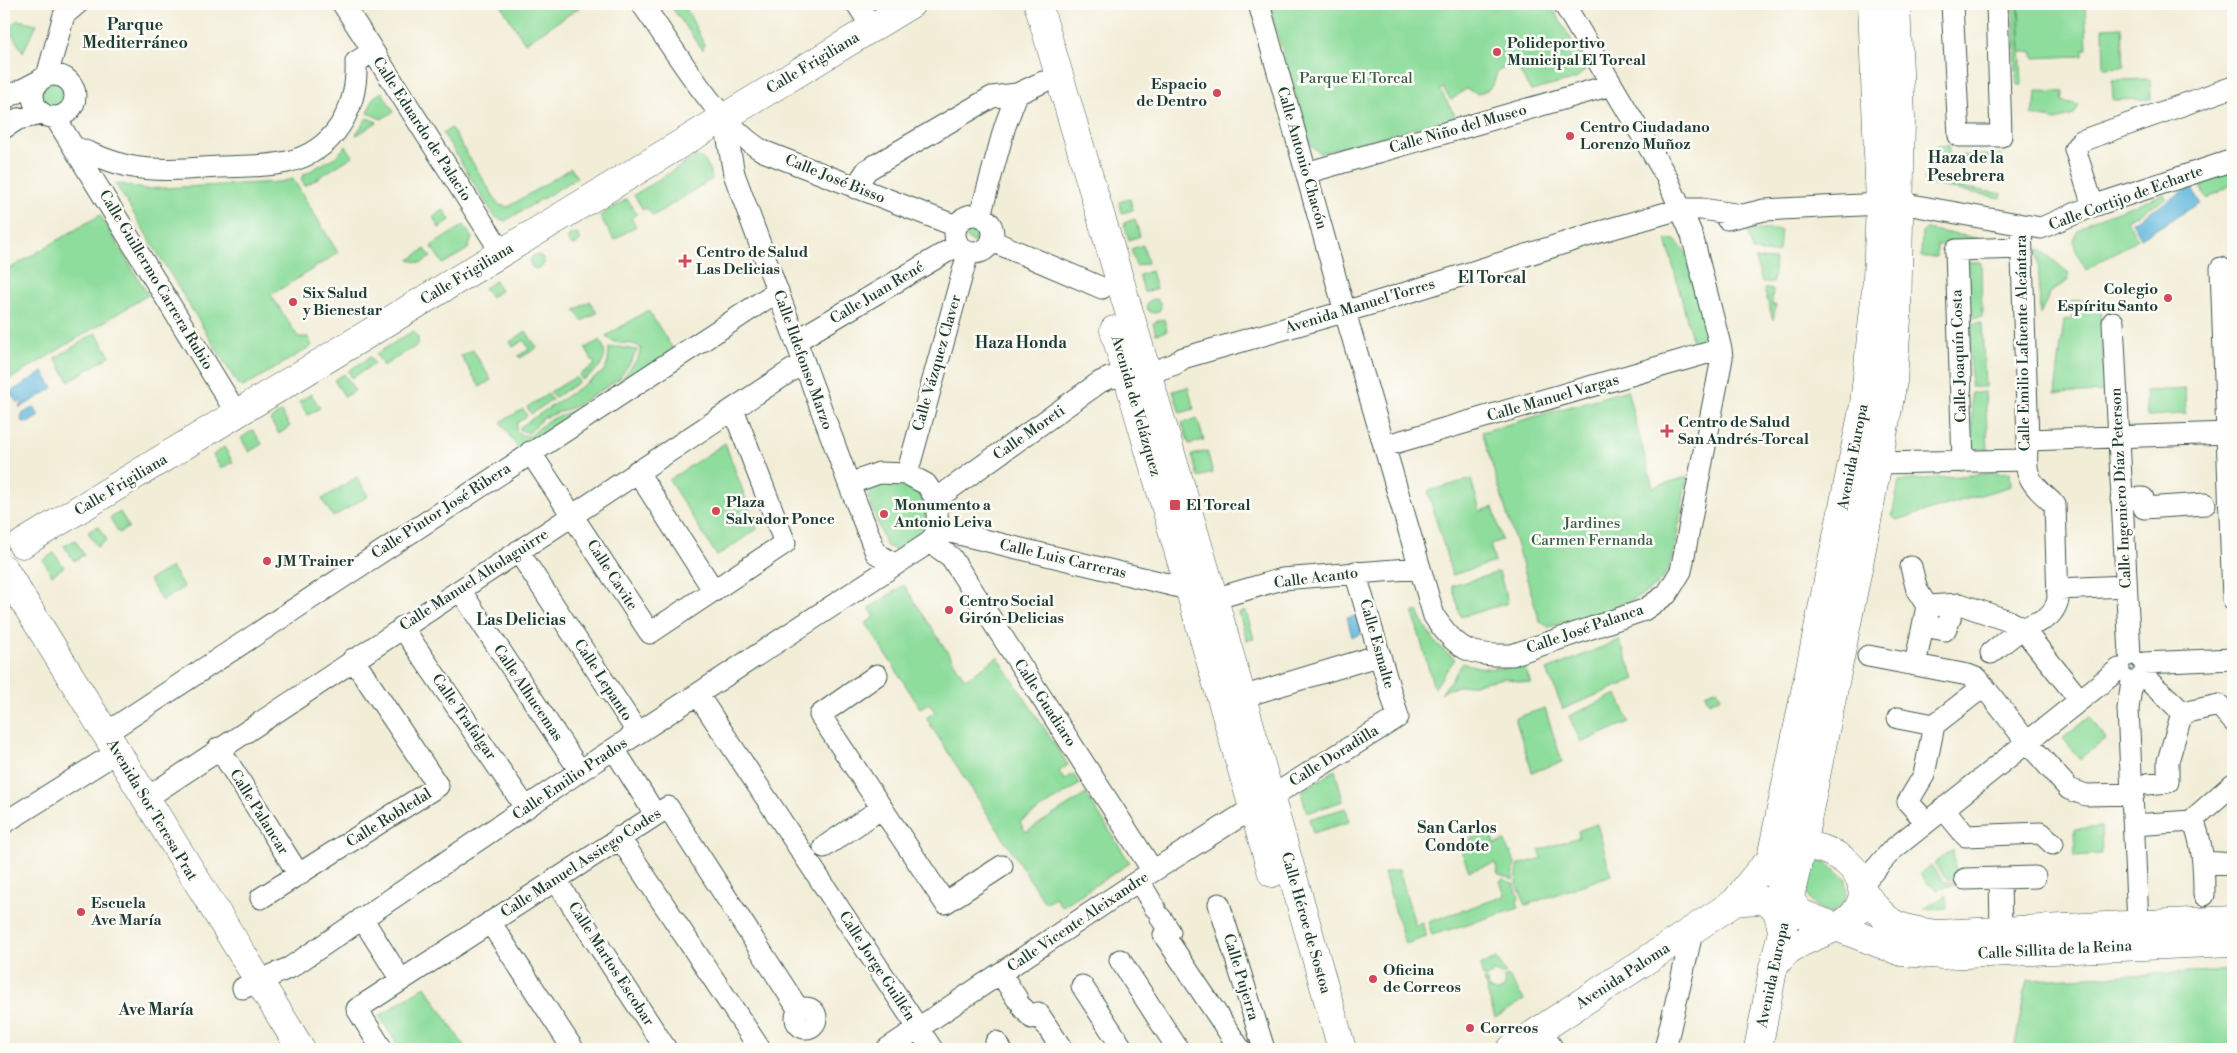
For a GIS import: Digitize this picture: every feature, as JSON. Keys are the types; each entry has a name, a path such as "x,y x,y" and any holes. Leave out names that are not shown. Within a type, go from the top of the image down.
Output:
{"main road":[{"name":"Calle Frigiliana","path":"13,538 237,414 911,4"},
{"name":"Avenida de Velázquez","path":"1020,4 1102,288 1136,374 1214,599 1242,697 1261,802"},
{"name":"Avenida de Velázquez","path":"1038,4 1135,335 1136,374 1188,589 1261,802"},
{"name":"Avenida Europa","path":"1758,1049 1774,967 1790,915 1802,845 1879,463 1893,381 1890,204 1872,4"},
{"name":"Avenida Europa","path":"1790,915 1772,853 1864,405 1877,279 1890,204 1901,118 1896,4"},
{"path":"4,580 20,561 13,538"},
{"name":"Avenida Sor Teresa Prat","path":"4,580 106,733 250,984 283,1049"},
{"name":"Avenida Sor Teresa Prat","path":"4,580 104,761 250,984 301,1049"},
{"name":"Calle Héroe de Sostoa","path":"1261,802 1323,1049"},
{"name":"Calle Héroe de Sostoa","path":"1261,802 1342,1049"},
{"path":"1802,845 1820,847 1838,857 1859,875 1863,887 1879,913 1885,933 1834,927 1779,912 1771,903 1761,899 1735,902 1752,880 1787,849 1802,845"},
{"path":"1774,967 1789,950 1834,927 1852,915 1860,903 1863,887"},
{"name":"Avenida Paloma","path":"1511,1049 1547,1040 1693,930 1735,902"},
{"name":"Calle Sillita de la Reina","path":"2233,920 1936,934 1907,929 1885,933 1901,952 1943,955 2233,942"}],"street":[{"path":"49,116 33,100 64,15 77,4"},
{"name":"Calle Eduardo de Palacio","path":"343,4 502,253"},
{"name":"Calle José Bisso","path":"642,4 724,117 747,142 763,151 855,188 961,241"},
{"path":"857,4 872,27"},
{"name":"Calle Antonio Chacón","path":"1259,4 1345,312"},
{"path":"1952,4 1959,136 2001,136 1997,4"},
{"name":"Calle José Palanca","path":"1345,312 1434,616 1448,636 1461,647 1494,655 1512,655 1644,610 1667,594 1681,571 1722,358 1721,350 1692,235 1666,176 1566,6"},
{"path":"74,146 128,166 166,170 260,166 289,161 315,150 336,134 350,110 357,80 356,62 372,52"},
{"path":"4,99 42,79 60,76 71,84 74,89 74,102 71,108 61,116 18,120 4,128"},
{"path":"855,188 867,170 992,97 1017,94 1042,82"},
{"name":"Calle Niño del Museo","path":"1306,173 1611,85"},
{"path":"2094,206 2075,149 2076,145 2081,141 2233,87"},
{"path":"980,216 1005,126 1017,94"},
{"name":"Calle Guillermo Carrera Rubio","path":"49,116 74,146 237,414"},
{"name":"Calle Ildefonso Marzo","path":"724,117 734,174 849,484 876,553 894,564"},
{"name":"Calle Cortijo de Echarte","path":"1741,216 1764,210 1890,204 1924,206 2021,226 2041,228 2094,206 2233,160"},
{"path":"980,216 990,223 993,235 992,241 980,253 961,241 964,218 980,216"},
{"name":"Avenida Manuel Torres","path":"1136,374 1175,364 1183,358 1345,312 1596,233 1683,217 1741,216"},
{"name":"Calle Emilio Lafuente Alcántara","path":"2021,226 2027,450 2032,486 2055,505 2059,589"},
{"name":"Calle Juan René","path":"796,341 961,241"},
{"name":"Calle Vázquez Claver","path":"907,474 961,241"},
{"path":"992,241 1102,288"},
{"name":"Calle Joaquín Costa","path":"1963,462 1956,250 2021,248"},
{"path":"2221,268 2229,425 2233,599"},
{"name":"Calle Pintor José Ribera","path":"106,733 530,452 778,291"},
{"name":"Calle Ingeniero Díaz Peterson","path":"2113,322 2125,586 2134,669 2128,709 2141,789 2134,824 2138,923"},
{"name":"Avenida Manuel Torres","path":"1135,335 1149,348 1162,354 1183,358"},
{"name":"Calle Manuel Vargas","path":"1384,446 1721,350"},
{"name":"Calle Manuel Altolaguirre","path":"145,799 353,659 804,362"},
{"name":"Calle Moreti","path":"936,499 1100,382 1109,378 1136,374"},
{"path":"637,471 714,591 785,543 733,409"},
{"path":"1879,463 1963,462 2027,450 2118,437 2229,425"},
{"name":"Calle Cavite","path":"530,452 650,634 714,591"},
{"path":"849,484 879,472 907,474 926,484 936,499 934,536 894,564"},
{"path":"2121,499 2143,498 2144,508 2205,504"},
{"name":"Calle Luis Carreras","path":"934,536 1188,589"},
{"name":"Calle Guadiaro","path":"934,536 951,557 1146,876 1158,913 1170,932 1164,936 1240,1049"},
{"name":"Calle Lepanto","path":"518,551 638,733"},
{"name":"Calle Emilio Prados","path":"250,984 291,966 580,770 698,695 894,564"},
{"path":"1911,567 1917,590 1926,612 1915,665"},
{"name":"Calle Acanto","path":"1214,599 1282,579 1420,568"},
{"name":"Calle Esmalte","path":"1355,572 1398,717"},
{"path":"1991,653 2023,629 2045,620 2055,610 2059,589 2125,586"},
{"name":"Calle Alhucemas","path":"460,590 580,770"},
{"path":"1926,612 1960,604 1998,617 2023,629 2079,699"},
{"path":"1926,822 1908,802 1924,775 1931,725 1981,682 1991,653 1998,617"},
{"name":"Calle Trafalgar","path":"402,627 526,808"},
{"path":"1242,697 1380,655"},
{"path":"1868,656 1968,675 1981,682 2060,782 2074,792 2086,795 2141,789 2168,782 2168,761 2182,713"},
{"name":"Calle Robledal","path":"261,898 438,786 353,659"},
{"path":"1863,887 1892,850 2079,699 2134,669 2233,659"},
{"path":"2134,669 2170,698 2182,713"},
{"path":"877,675 820,715 945,903 1002,866"},
{"name":"Calle Jorge Guillén","path":"698,695 932,1049"},
{"path":"2182,713 2219,705 2233,721"},
{"name":"Calle Doradilla","path":"1261,802 1398,717"},
{"path":"1898,718 1931,725"},
{"name":"Calle Palancar","path":"219,748 299,875"},
{"path":"614,749 655,814"},
{"path":"4,824 104,761"},
{"path":"2134,824 2193,820 2233,784"},
{"name":"Calle Vicente Aleixandre","path":"887,1049 1146,876 1261,802"},
{"name":"Calle Manuel Assiego Codes","path":"382,1049 357,1009 619,837 668,807 799,1010"},
{"path":"821,882 817,864 824,847 882,808"},
{"path":"1943,808 1966,836 2041,833 2053,844"},
{"path":"2193,820 2199,835 2204,862 2204,895"},
{"name":"Calle Jorge Guillén","path":"788,832 802,843 811,847 824,847"},
{"path":"619,837 760,1049"},
{"path":"2204,862 2233,864"},
{"path":"1965,879 2035,876"},
{"path":"2000,878 2001,930"},
{"name":"Calle Martos Escobar","path":"555,879 666,1049"},
{"name":"Calle Pujerra","path":"1219,904 1264,1049"},
{"path":"362,918 401,980"},
{"path":"490,922 573,1049"},
{"path":"1665,1049 1693,930"},
{"path":"1120,960 1178,1049"},
{"path":"1001,974 1032,1018 1038,1013 1062,1049"},
{"path":"1082,986 1123,1049"}],"green space":[{"path":"507,4 585,4 525,43 502,7"},
{"path":"669,4 684,4 704,44 703,50"},
{"name":"Parque El Torcal","path":"1272,4 1550,4 1584,61 1585,70 1576,79 1531,91 1514,62 1497,72 1494,83 1488,90 1478,94 1466,89 1451,100 1443,88 1440,90 1456,117 1320,153 1311,146 1272,16"},
{"path":"2013,4 2018,4 2022,85 2017,85"},
{"path":"2019,4 2085,4 2087,49 2083,49 2083,56 2033,58 2033,52 2021,52"},
{"path":"18,20 37,24 23,52 7,27"},
{"path":"2122,27 2124,67 2104,68 2103,28"},
{"path":"2150,79 2151,99 2113,100 2112,80"},
{"path":"55,82 65,86 69,96 65,106 55,110 45,106 41,96 45,86"},
{"path":"2036,91 2064,92 2062,101 2079,105 2074,115 2056,120 2031,115 2035,105"},
{"path":"382,92 394,112 381,119 368,113 373,98"},
{"path":"367,118 377,122 357,135 356,134"},
{"path":"451,128 499,205 508,207 571,168 577,178 505,221 495,217 443,133"},
{"path":"1949,145 1949,156 2001,155 1999,167 1938,155 1937,146"},
{"path":"346,146 353,156 305,186 301,179 303,175 335,157"},
{"path":"695,157 705,161 712,179 653,216 647,208 643,210 634,195"},
{"path":"2233,170 2233,184 2207,199 2198,182"},
{"path":"1924,178 1928,178 1928,182 2002,194 2001,198 1926,184"},
{"path":"293,179 338,253 271,295 298,337 308,337 312,346 243,387 238,385 115,183 145,189 279,182"},
{"path":"2164,194 2166,198 2127,220 2138,239 2086,270 2074,244 2076,233 2081,228 2088,222"},
{"path":"627,199 637,214 631,218 636,226 614,240 600,216"},
{"path":"1130,199 1133,210 1122,213 1119,202"},
{"path":"444,210 450,220 439,228 433,217"},
{"path":"100,215 148,295 4,383 4,272"},
{"path":"1135,219 1140,236 1129,240 1124,223"},
{"path":"464,225 472,238 468,249 443,264 431,246"},
{"path":"974,226 980,228 982,234 980,240 974,242 968,240 966,234 968,228"},
{"path":"1926,229 1982,239 1983,243 1937,245 1937,257 1921,257 1922,233"},
{"path":"1747,230 1781,230 1779,251 1775,253 1753,251"},
{"path":"576,233 579,234 579,244 572,245 569,244 568,237 569,234"},
{"path":"1666,239 1675,240 1685,251 1706,324 1703,339 1693,343"},
{"path":"1143,245 1148,263 1136,266 1131,249"},
{"path":"425,249 431,257 421,263 409,260"},
{"path":"2038,250 2042,251 2069,273 2067,281 2050,293 2040,315"},
{"path":"537,255 542,257 544,262 542,267 537,269 532,267 530,262 532,257"},
{"path":"1755,259 1775,260 1773,282 1762,282"},
{"path":"1966,262 1981,262 1982,317 1968,318"},
{"path":"1151,271 1156,289 1144,292 1139,275"},
{"path":"495,281 501,291 490,297 484,288"},
{"path":"1764,289 1773,289 1772,305 1776,305 1773,320"},
{"path":"1154,299 1159,301 1161,306 1159,311 1154,313 1149,311 1147,306 1149,301"},
{"path":"2101,300 2104,392 2055,394 2064,320 2072,319 2071,301"},
{"path":"590,301 597,313 582,321 575,310"},
{"path":"648,310 675,352 520,452 501,422 523,409 527,416 517,423 516,430 522,435 530,436 547,421 583,407 619,383 638,358 641,348 637,345 614,342 606,336"},
{"path":"1164,319 1167,331 1156,334 1153,323"},
{"path":"1968,323 1982,323 1985,387 1971,387"},
{"path":"413,331 418,338 418,345 383,366 376,354"},
{"path":"526,331 537,348 520,358 518,356 529,349 524,340 513,347 510,342"},
{"path":"96,333 110,356 69,381 55,358"},
{"path":"600,340 604,353 602,364 582,380 579,375 595,365 585,348"},
{"path":"618,347 637,350 619,379 576,406 543,418 529,433 520,430 520,427 603,372 608,362 609,348"},
{"path":"473,350 491,380 480,387 461,356"},
{"path":"370,357 374,364 352,378 348,371"},
{"path":"344,374 355,391 345,397 334,380"},
{"path":"576,377 579,382 554,398 550,392"},
{"path":"1188,387 1194,409 1180,413 1173,391"},
{"path":"2185,389 2186,414 2147,416 2145,391"},
{"name":"Jardines Carmen Fernanda","path":"1627,390 1653,487 1687,477 1671,561 1659,582 1647,592 1615,607 1549,627 1540,622 1482,432"},
{"path":"1985,392 1988,449 1973,450 1971,393"},
{"path":"311,394 320,408 308,415 299,402"},
{"path":"548,394 552,400 531,414 527,407"},
{"path":"281,412 290,426 279,434 270,420"},
{"path":"1197,418 1204,440 1189,444 1182,423"},
{"path":"253,430 262,444 249,452 241,438"},
{"path":"725,443 757,529 717,556 669,480"},
{"path":"224,447 233,462 221,469 213,455"},
{"path":"1207,451 1213,473 1198,477 1192,455"},
{"path":"2010,472 2011,486 1897,520 1892,516 1899,481"},
{"path":"357,477 368,496 333,517 322,499"},
{"path":"1471,479 1480,511 1493,507 1502,540 1490,544 1495,562 1452,575 1428,491"},
{"path":"900,482 910,486 922,497 925,504 927,520 921,535 898,551 886,546 868,497 872,488 879,483"},
{"path":"120,512 129,527 119,533 110,518"},
{"path":"98,526 107,540 97,547 88,532"},
{"path":"75,540 84,555 74,561 64,546"},
{"path":"54,553 64,567 52,575 43,560"},
{"path":"171,567 184,587 162,601 149,580"},
{"path":"1499,572 1508,603 1461,617 1452,586"},
{"path":"904,585 965,679 998,657 1068,765 1059,771 1064,780 1073,774 1080,784 1020,822 1026,832 1086,794 1130,863 1061,907 1055,897 1045,903 926,718 935,712 929,703 920,708 866,623 875,617 869,608"},
{"path":"1246,611 1254,639 1247,640 1239,613"},
{"path":"1418,611 1433,638 1455,659 1434,688 1413,613"},
{"path":"1619,640 1635,679 1563,709 1547,670"},
{"path":"1463,663 1493,668 1524,665 1531,684 1504,678 1448,689 1441,694"},
{"path":"1717,689 1721,697 1709,703 1705,694"},
{"path":"1617,694 1629,722 1581,743 1569,716"},
{"path":"1545,708 1562,762 1532,772 1515,718"},
{"path":"2090,717 2106,739 2080,759 2063,738"},
{"path":"1335,770 1343,801 1307,813 1301,792"},
{"path":"1346,808 1349,822 1313,833 1309,819"},
{"path":"1597,824 1611,875 1526,905 1516,883 1518,865 1542,858 1539,850 1579,837 1578,831"},
{"path":"2101,827 2102,854 2075,856 2074,829"},
{"path":"1491,833 1495,844 1505,841 1509,853 1511,852 1515,863 1513,880 1498,874 1495,863 1469,871 1461,850 1472,845 1470,838"},
{"path":"1953,849 1956,878 1947,879 1934,864"},
{"path":"1818,857 1846,878 1846,895 1842,904 1839,908 1828,913 1813,903 1807,894 1811,861"},
{"path":"1931,866 1945,882 1956,882 1956,885 1943,887 1938,890 1928,884 1920,874"},
{"path":"1399,869 1415,925 1422,923 1427,937 1405,944 1384,873"},
{"path":"1503,879 1514,884 1519,898 1517,902 1519,908 1432,935 1428,922 1505,896 1500,881"},
{"path":"1946,895 1947,908 1924,909"},
{"path":"1497,959 1506,973 1503,975 1494,972 1488,977 1483,977 1480,965"},
{"path":"2233,970 2233,1049 2014,1049 2027,980"},
{"path":"1508,976 1524,1000 1495,1018 1484,980 1487,980 1490,989 1499,992 1505,987 1504,978"},
{"path":"425,986 466,1049 400,1049 379,1016"}],"water":[{"path":"2191,187 2200,203 2141,238 2132,222"},
{"path":"43,372 53,388 20,408 19,406 23,403 22,401 17,403 10,392"},
{"path":"34,407 39,416 28,423 21,421 22,414"},
{"path":"1357,616 1362,634 1352,637 1347,618"}],"place":[{"name":"Polideportivo Municipal El Torcal","path":"1497,52"},
{"name":"Espacio de Dentro","path":"1217,93"},
{"name":"Centro Ciudadano Lorenzo Muñoz","path":"1570,136"},
{"name":"Centro de Salud Las Delicias","path":"685,261"},
{"name":"Colegio Espíritu Santo","path":"2168,298"},
{"name":"Six Salud y Bienestar","path":"293,302"},
{"name":"Centro de Salud San Andrés-Torcal","path":"1667,431"},
{"name":"El Torcal","path":"1175,505"},
{"name":"Plaza Salvador Ponce","path":"716,511"},
{"name":"Monumento a Antonio Leiva","path":"884,514"},
{"name":"JM Trainer","path":"267,561"},
{"name":"Centro Social Girón-Delicias","path":"949,610"},
{"name":"Escuela Ave María","path":"81,912"},
{"name":"Oficina de Correos","path":"1373,979"},
{"name":"Correos","path":"1470,1028"}],"district":[{"name":"Parque Mediterráneo","path":"135,34"},
{"name":"Haza de la Pesebrera","path":"1966,167"},
{"name":"El Torcal","path":"1492,278"},
{"name":"Haza Honda","path":"1021,343"},
{"name":"Las Delicias","path":"521,620"},
{"name":"San Carlos Condote","path":"1457,837"},
{"name":"Ave María","path":"156,1010"}]}
